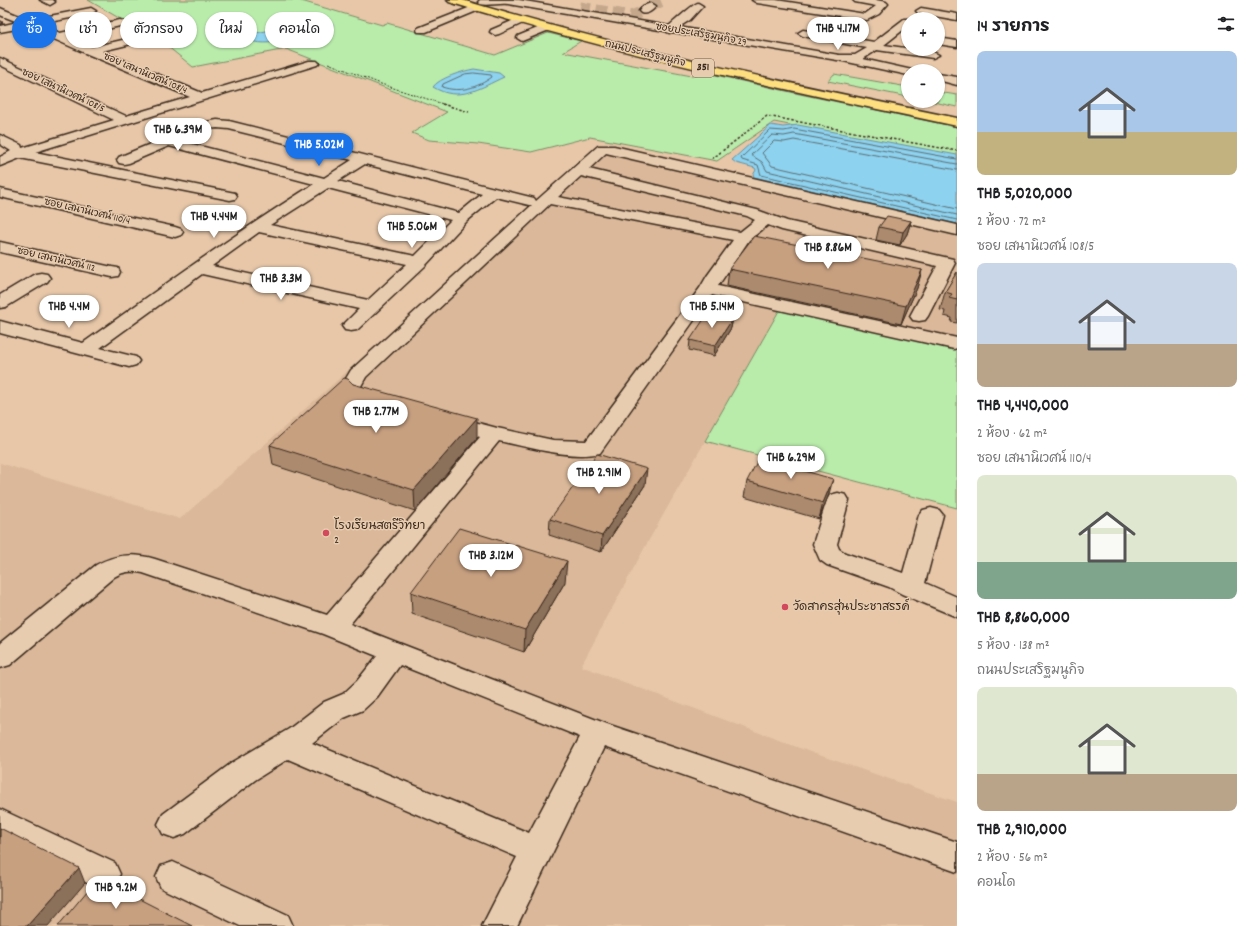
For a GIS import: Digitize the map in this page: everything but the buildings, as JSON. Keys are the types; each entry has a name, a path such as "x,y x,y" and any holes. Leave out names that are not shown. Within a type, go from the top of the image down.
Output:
{"main road":[{"name":"ถนนประเสริฐมนูกิจ","path":"452,0 479,3 687,55 815,83 957,111"},
{"name":"ถนนประเสริฐมนูกิจ","path":"479,3 520,21 712,70 957,122"}],"street":[{"name":"ซอยประเสริฐมนูกิจ 29","path":"422,30 479,3 497,0 742,43 780,46 824,56 846,58 864,55 901,27"},
{"path":"757,0 864,16 870,16 878,11 883,4 858,0"},
{"path":"51,3 69,12"},
{"name":"ซอยประเสริฐมนูกิจ 29","path":"920,12 932,3"},
{"path":"562,11 578,5"},
{"path":"669,30 686,18 698,6"},
{"name":"ซอย เสนานิเวศน์ 108/4","path":"0,11 12,17"},
{"path":"85,12 91,11"},
{"path":"878,11 901,15"},
{"path":"945,17 957,17"},
{"path":"495,32 520,21"},
{"path":"58,37 120,23"},
{"path":"0,29 12,27"},
{"path":"522,38 545,28"},
{"path":"876,32 901,36"},
{"path":"803,34 901,50"},
{"path":"742,43 753,35"},
{"name":"ซอย เสนานิเวศน์ 108/4","path":"58,37 202,97"},
{"path":"945,42 956,44"},
{"path":"90,51 120,44"},
{"path":"101,56 123,48"},
{"path":"846,58 901,70"},
{"name":"ซอย เสนานิเวศน์ 108/5","path":"0,61 126,121"},
{"name":"ซอย เสนานิเวศน์ 108/5","path":"0,162 19,153 319,62"},
{"path":"265,64 284,72"},
{"path":"945,78 957,81"},
{"path":"124,160 206,126 217,124 229,125 492,193 529,201"},
{"path":"0,139 16,148 19,153"},
{"path":"169,142 462,218"},
{"path":"0,149 230,196"},
{"path":"392,406 362,398 351,387 358,374 601,150 609,149 957,230"},
{"path":"85,350 256,227 363,159"},
{"path":"578,171 752,213 782,225 947,263 919,316"},
{"name":"ซอย เสนานิเวศน์ 110/4","path":"0,192 175,232"},
{"path":"351,326 462,218 492,193"},
{"path":"547,200 743,237"},
{"path":"428,416 494,434 553,446 592,448 708,289 715,276 743,237 766,219"},
{"path":"256,227 418,262"},
{"name":"ซอย เสนานิเวศน์ 112","path":"0,247 112,272"},
{"path":"197,268 372,306"},
{"path":"0,303 41,278"},
{"path":"708,289 954,342"},
{"path":"0,327 129,361"},
{"path":"332,626 494,434"},
{"path":"838,500 825,544 829,554 836,559 898,581 957,608"},
{"path":"911,588 931,515"},
{"path":"0,658 105,571 116,564 127,562 146,565 332,626 596,732 957,857"},
{"path":"174,824 244,771 286,745 334,710 353,702 367,689 395,652"},
{"path":"499,926 596,732"},
{"path":"286,745 537,851"},
{"path":"0,823 103,874"},
{"path":"173,877 276,926"}],"path":[{"path":"319,62 381,84 469,112"},
{"path":"712,159 767,116 957,151"}],"shaded area":[{"name":"โรงเรียนสตรีวิทยา 2","path":"599,144 957,226 957,347 780,309 645,547 581,666 810,752 957,802 957,926 0,926 0,463 180,519 322,394"}],"green space":[{"path":"88,0 298,0 382,25 387,23 495,55 548,33 581,41 563,52 692,76 702,72 957,127 957,158 774,122 717,161 590,137 531,152 478,144 429,140 412,133 447,112 286,49 193,67 169,48 197,48 197,12 120,12 120,19 112,14 112,12 109,12"},
{"path":"834,74 901,86 901,96 828,81"},
{"path":"945,93 957,95 957,107 945,104"},
{"path":"780,309 957,347 957,508 705,441"}],"water":[{"path":"265,31 265,43 257,42 257,33"},
{"path":"474,69 499,73 504,77 478,89 461,94 443,92 433,87 446,78"},
{"path":"771,125 783,127 798,125 957,155 957,224 754,177 753,175 756,170 755,168 736,163 732,160"}],"tunnel":[{"path":"651,6 665,0"},
{"path":"580,7 631,16 644,11"}],"place":[{"name":"โรงเรียนสตรีวิทยา 2","path":"326,533"},
{"name":"วัดสาครสุ่นประชาสรรค์","path":"785,607"}]}
